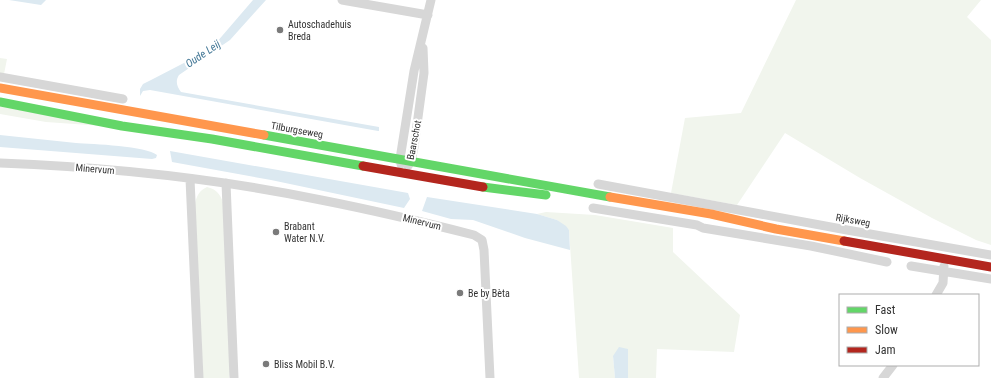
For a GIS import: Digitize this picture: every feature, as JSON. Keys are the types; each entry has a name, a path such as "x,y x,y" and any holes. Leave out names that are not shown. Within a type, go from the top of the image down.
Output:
{"main road":[{"name":"Tilburgseweg","path":"0,88 411,161 591,200"},
{"path":"0,102 122,126 228,142 403,174 488,188 591,200"},
{"name":"Rijksweg","path":"591,200 711,213 776,229 990,267"}],"street":[{"path":"342,0 428,15"},
{"name":"Baarschot","path":"403,174 400,160 414,71 431,0"},
{"name":"Baarschot","path":"403,174 411,161 424,73 423,37"},
{"path":"0,77 123,99"},
{"name":"Minervum","path":"0,163 43,164 123,171 226,183 321,200 411,219 474,235 482,240 490,378"},
{"path":"190,179 199,378"},
{"path":"226,183 234,378"},
{"name":"Rijksweg","path":"598,184 711,213 847,230 991,254"},
{"path":"591,200 697,225 703,228 887,262"},
{"path":"774,240 776,229"},
{"path":"937,294 943,283 945,270 944,259"},
{"path":"911,266 945,270 991,279"},
{"path":"883,378 892,366"}],"shaded area":[{"path":"796,0 981,0 967,17 991,40 991,245 976,240 932,218 860,178 785,133 737,205 671,193 685,118 741,113"},
{"path":"0,58 7,59 4,74 0,73"},
{"path":"0,106 103,126 46,122 0,114"},
{"path":"207,187 217,192 223,202 230,371 229,378 203,378 195,204 199,194"},
{"path":"546,212 595,215 673,228 673,252 740,315 734,352 657,349 656,378 628,378 628,349 613,356 615,378 579,378 569,230 557,220 537,214"}],"water":[{"path":"9,0 46,0 41,5"},
{"name":"Oude Leij","path":"253,0 266,0 230,40 179,75 177,84 181,92 379,127 379,131 150,90 143,91 140,96 140,89 143,84 207,51 216,43"},
{"path":"0,135 142,149 157,155 156,158 152,159 0,147"},
{"path":"170,151 408,193 410,199 404,208 271,180 172,162"},
{"path":"427,197 537,214 557,220 569,230 570,250 525,238 473,220 451,219 422,211"},
{"path":"619,347 628,349 628,378 615,378 613,356"}],"traffic: fast":[{"path":"0,102 122,126 212,139 363,166"},
{"path":"264,135 610,197"},
{"path":"483,187 546,195"}],"traffic: slow":[{"path":"0,88 264,135"},
{"path":"610,197 711,214 776,229 844,241"}],"traffic: jam":[{"path":"363,166 483,187"},
{"path":"844,241 991,267"}],"place":[{"name":"Autoschadehuis Breda","path":"280,30"},
{"name":"Brabant Water N.V.","path":"276,232"},
{"name":"Be by Bèta","path":"460,293"},
{"name":"Bliss Mobil B.V.","path":"266,364"}]}
